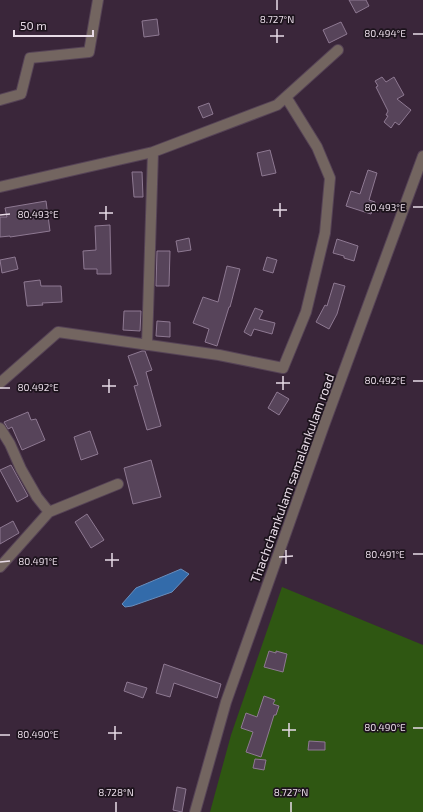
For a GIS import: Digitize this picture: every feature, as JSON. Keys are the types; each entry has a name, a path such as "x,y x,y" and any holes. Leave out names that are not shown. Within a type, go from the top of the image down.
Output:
{"street":[{"path":"0,100 21,94 30,58 89,52 98,0"},
{"path":"0,187 153,152 277,105 338,50"},
{"path":"0,382 58,332 219,355 283,368 306,312 325,233 330,178 317,147 286,97"},
{"path":"147,345 153,152"},
{"name":"Thachchankulam samalankulam road","path":"195,812 226,702 323,428 423,156"},
{"path":"0,428 10,444 21,470 37,497 49,512"},
{"path":"0,567 49,512 118,484"}],"green space":[{"path":"282,587 423,645 423,812 210,812 231,735"}],"water":[{"path":"181,569 189,574 172,592 132,606 125,607 122,604 136,588"}],"building":[{"path":"349,0 366,0 369,6 356,13"},
{"path":"157,19 159,35 144,37 142,21"},
{"path":"341,22 347,34 329,43 323,30"},
{"path":"382,77 386,82 394,77 404,95 397,99 411,110 399,125 395,122 391,128 384,122 388,116 386,115 388,111 376,87 378,86 375,81"},
{"path":"209,103 213,114 203,118 198,107"},
{"path":"270,150 276,173 262,176 257,153"},
{"path":"368,170 377,173 369,200 375,202 371,214 346,206 351,191 360,194"},
{"path":"132,172 142,172 143,197 134,197"},
{"path":"46,201 50,231 0,237 0,217 7,217 5,208"},
{"path":"110,225 111,274 97,274 97,269 84,269 83,251 96,250 95,226"},
{"path":"189,238 191,250 178,252 176,241"},
{"path":"337,239 358,246 354,261 333,253"},
{"path":"157,251 170,251 169,286 156,286"},
{"path":"15,257 18,269 2,273 0,260"},
{"path":"267,257 277,260 273,273 263,270"},
{"path":"227,266 240,269 230,307 217,346 205,342 209,329 193,323 203,297 218,302"},
{"path":"40,280 41,286 61,286 62,302 42,303 43,305 27,306 24,282"},
{"path":"334,283 345,286 337,314 329,329 316,322 325,305 327,306"},
{"path":"255,308 263,311 259,319 275,323 272,334 254,329 251,336 244,332"},
{"path":"124,311 141,311 140,331 123,330"},
{"path":"157,321 170,322 170,337 156,336"},
{"path":"145,351 152,370 146,372 161,426 147,430 134,386 138,385 128,356"},
{"path":"277,392 289,399 279,415 268,408"},
{"path":"28,412 31,420 36,419 45,440 22,450 12,427 8,429 4,422"},
{"path":"90,431 98,454 81,460 74,437"},
{"path":"151,460 161,497 133,504 124,468"},
{"path":"11,465 28,496 17,502 0,470"},
{"path":"87,514 104,540 91,548 75,522"},
{"path":"13,521 19,533 0,544 0,528"},
{"path":"269,651 287,654 283,672 264,667"},
{"path":"164,664 221,684 217,698 174,683 170,697 156,693"},
{"path":"127,682 147,688 143,698 124,691"},
{"path":"264,696 275,700 273,704 279,706 276,715 274,715 261,757 246,752 253,732 241,728 246,713 257,717"},
{"path":"309,741 325,742 325,750 308,750"},
{"path":"255,759 266,760 264,770 253,768"},
{"path":"177,787 186,789 182,812 173,810"}]}
